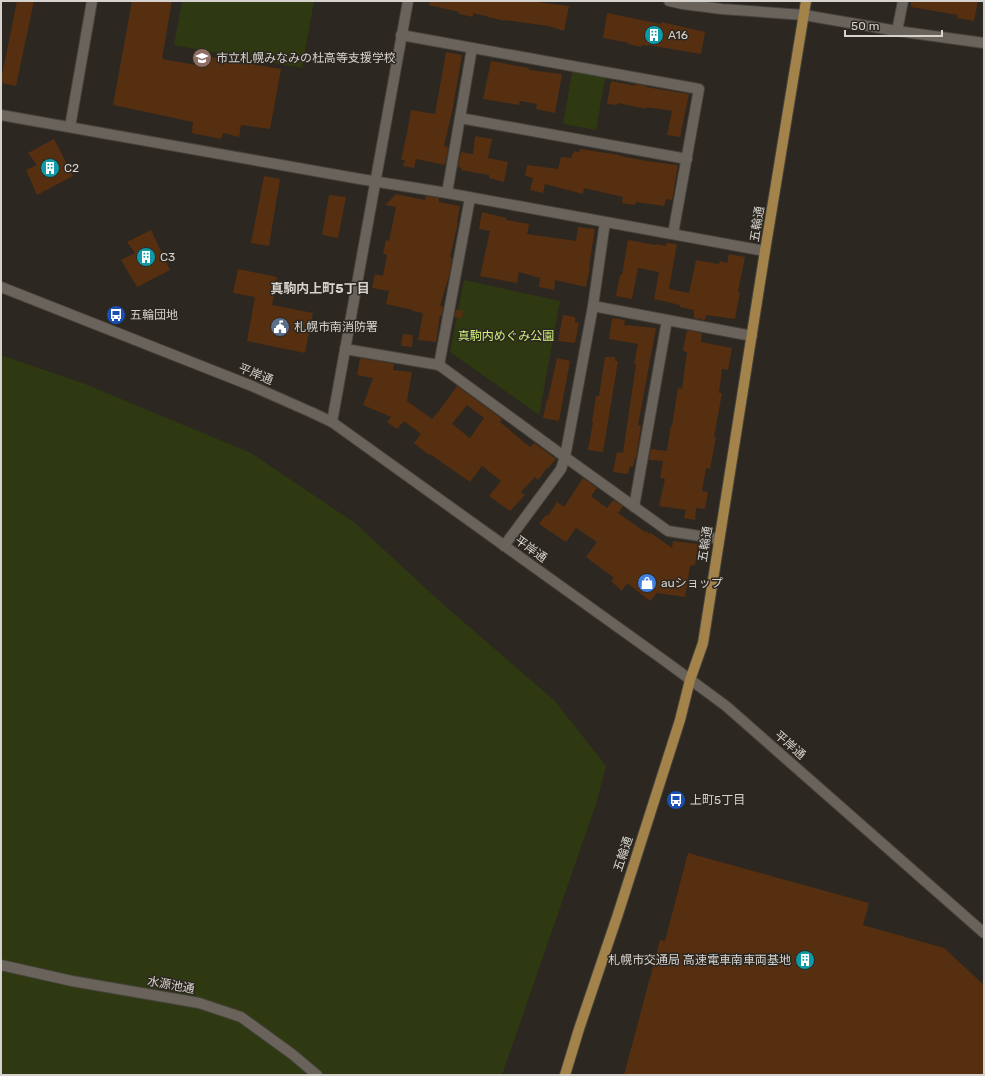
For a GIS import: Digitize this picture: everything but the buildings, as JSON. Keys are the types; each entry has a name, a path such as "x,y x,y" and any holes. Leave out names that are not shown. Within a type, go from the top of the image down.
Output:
{"main road":[{"name":"五輪通","path":"565,1075 680,720 690,680 703,643 806,1"}],"street":[{"path":"70,127 92,1"},
{"path":"332,422 408,1"},
{"path":"669,1 722,9 804,15 897,31 984,43"},
{"path":"897,31 903,1"},
{"path":"401,35 699,89 673,234"},
{"path":"447,193 472,48"},
{"path":"1,115 447,193 765,251"},
{"path":"460,118 687,159"},
{"path":"440,365 470,198"},
{"path":"504,546 561,469 565,457 592,306 605,222"},
{"name":"平岸通","path":"1,287 245,384 332,422 726,706 984,933"},
{"path":"592,306 752,336"},
{"path":"634,507 667,320"},
{"path":"345,349 440,365 668,531 719,539"},
{"name":"水源池通","path":"1,965 72,980 199,1003 241,1017 292,1054 317,1075"}],"green space":[{"path":"182,1 314,1 302,68 174,45"},
{"path":"573,67 606,73 596,130 563,124"},
{"name":"真駒内めぐみ公園","path":"464,280 560,301 539,415 450,352"},
{"path":"1,355 85,384 251,453 355,523 446,607 554,700 606,766 596,804 502,1075 1,1075"}],"place":[{"name":"A16","path":"654,35"},
{"name":"市立札幌みなみの杜高等支援学校","path":"202,58"},
{"name":"C2","path":"50,168"},
{"name":"C3","path":"146,257"},
{"name":"五輪団地","path":"116,315"},
{"name":"札幌市南消防署","path":"280,327"},
{"name":"auショップ","path":"647,583"},
{"name":"上町5丁目","path":"676,800"},
{"name":"札幌市交通局 高速電車南車両基地","path":"805,960"}],"district":[{"name":"真駒内上町5丁目","path":"320,288"}]}
